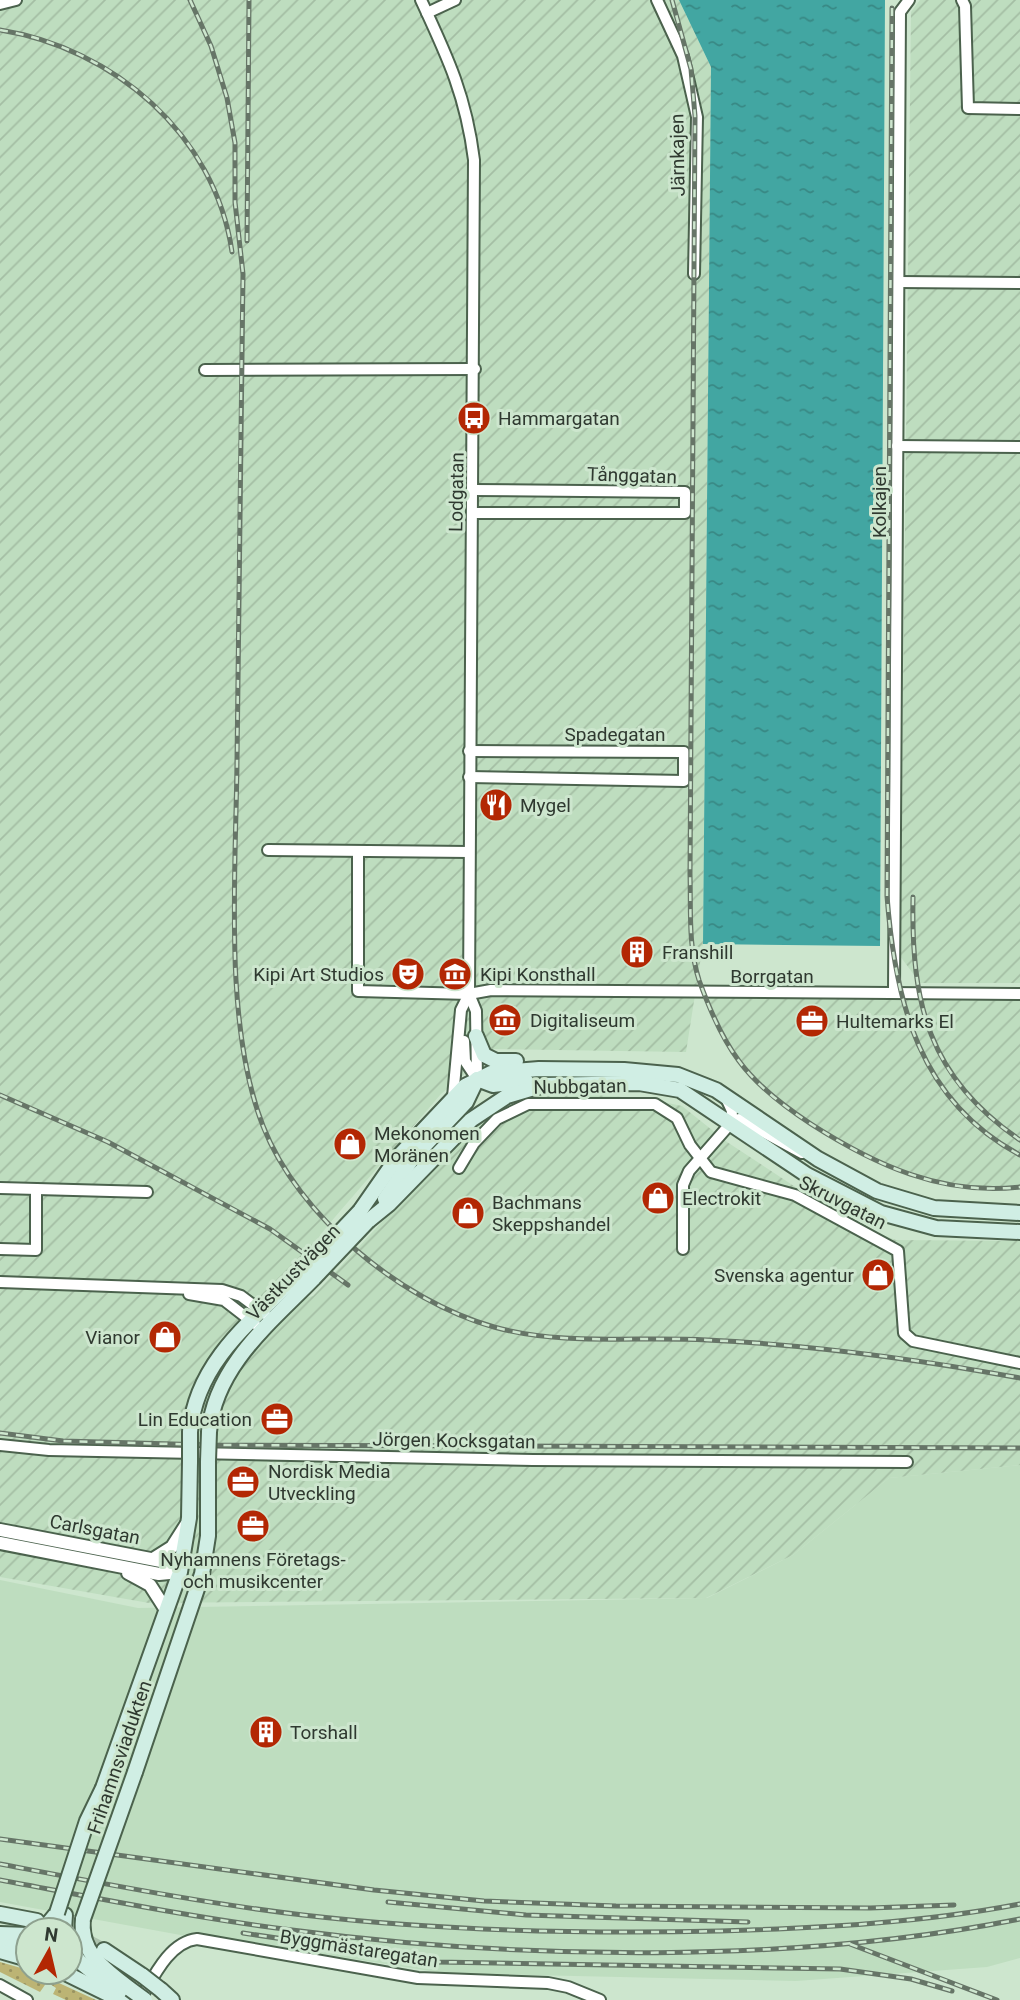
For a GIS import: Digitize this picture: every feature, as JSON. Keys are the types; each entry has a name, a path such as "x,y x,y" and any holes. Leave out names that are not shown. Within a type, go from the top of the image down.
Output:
{"main road":[{"path":"476,1036 480,1050 496,1061 631,1062 667,1068 694,1080"},
{"name":"Västkustvägen","path":"189,1518 190,1432 194,1407 209,1370 262,1321 367,1215 397,1158 453,1098 477,1079 499,1071 539,1069 653,1071 694,1080 726,1098 818,1160 877,1191 907,1202 961,1212 1020,1213"},
{"path":"367,1215 412,1159 467,1102 477,1079"},
{"name":"Västkustvägen","path":"477,1079 493,1085 534,1080 668,1086 694,1097 832,1190 881,1213 936,1228 1020,1232"},
{"name":"Västkustvägen","path":"367,1215 389,1204 471,1120 495,1103 530,1088 589,1083"},
{"name":"Västkustvägen","path":"192,1608 205,1557 209,1432 214,1402 223,1380 262,1321"},
{"name":"Frihamnsviadukten","path":"63,1916 97,1825 103,1788 180,1572 189,1518"},
{"path":"192,1608 189,1584 180,1572 205,1557"},
{"name":"Frihamnsviadukten","path":"84,1916 192,1608"},
{"path":"84,1936 89,1952 131,1998"},
{"path":"104,1950 166,1995"},
{"path":"84,1965 131,1998"},
{"path":"84,1980 131,1998"}],"street":[{"path":"0,4 16,0"},
{"name":"Lodgatan","path":"421,0 457,80 469,117 474,160 475,369 469,751 469,994 476,1011 477,1079"},
{"path":"427,13 455,0"},
{"name":"Järnkajen","path":"657,0 683,56 697,117 694,274"},
{"name":"Kolkajen","path":"894,993 900,12 909,0"},
{"path":"962,0 965,6 968,108 1020,109"},
{"path":"898,282 1020,284"},
{"path":"205,370 475,369"},
{"path":"897,446 1020,447"},
{"name":"Tånggatan","path":"474,490 685,492 685,513 474,513"},
{"name":"Spadegatan","path":"469,751 684,752 684,781 469,777"},
{"path":"268,850 469,852"},
{"name":"Borrgatan","path":"358,851 358,990 469,994 491,990 1020,994"},
{"name":"Lodgatan","path":"453,1098 461,1010 469,994"},
{"path":"461,1010 465,1061 477,1079"},
{"path":"726,1098 732,1111 731,1122"},
{"name":"Nubbgatan","path":"459,1168 474,1143 497,1119 528,1104 547,1102 655,1104 677,1118 701,1159"},
{"path":"683,1249 683,1185 731,1122 739,1119 779,1143 818,1160"},
{"name":"Skruvgatan","path":"701,1159 711,1172 772,1187 813,1204 898,1251 901,1258 904,1333 913,1341 1020,1363"},
{"path":"0,1188 146,1192"},
{"path":"0,1249 36,1250 36,1189"},
{"path":"0,1282 222,1290 241,1296 262,1321"},
{"name":"Jörgen Kocksgatan","path":"0,1445 49,1450 533,1460 907,1462"},
{"path":"153,1559 172,1547 189,1518"},
{"name":"Carlsgatan","path":"0,1530 153,1559 171,1565 180,1572"},
{"name":"Carlsgatan","path":"0,1543 159,1574 180,1572"},
{"path":"108,1564 143,1580 166,1607"},
{"name":"Byggmästaregatan","path":"131,1998 178,1947 198,1938 418,1978 548,1983 568,1987 600,2000"},
{"path":"0,1985 27,2000"}],"shaded area":[{"path":"0,0 679,0 711,67 703,944 686,1052 494,1049 441,1094 329,1224 263,1310 313,1296 473,1124 511,1095 569,1093 649,1099 682,1106 727,1142 850,1223 896,1240 1020,1241 1020,1465 889,1478 793,1555 706,1598 149,1603 0,1577"},
{"path":"920,0 1020,0 1020,983 920,983 900,956 911,12"},
{"path":"704,992 1020,994 1020,1187 995,1189 929,1181 883,1165 840,1143 779,1102 757,1082 722,1034"},
{"path":"1020,1465 1020,1958 987,1967 796,1981 443,1973 201,1935 186,1936 0,1902 0,1580 138,1608 707,1598 793,1555 889,1478"},
{"path":"0,1962 14,1966 14,1979 0,1972"},
{"path":"28,1986 44,1986 40,1992"},
{"path":"53,1986 66,1986 96,2000 66,2000 53,1994 56,1988"}],"water":[{"path":"679,0 885,0 880,946 703,944 711,67"}],"tunnel":[{"path":"84,1939 104,1950"}],"railway":[{"path":"190,0 211,46 227,98 235,143 235,202 243,274 234,898 237,995 250,1086 263,1126 279,1159 301,1192 327,1222 389,1276 459,1315 494,1327 520,1333 573,1338 680,1339 786,1345 903,1359 1020,1378"},
{"path":"247,241 249,0"},
{"path":"672,0 691,69 695,116 690,874 690,914 695,967 716,1022 739,1061 772,1096 791,1111 835,1139 910,1174 963,1187 1020,1187"},
{"path":"892,8 887,896 891,935 906,1010 919,1045 936,1077 958,1107 986,1133 1020,1155"},
{"path":"0,30 42,40 82,56 119,77 152,104 181,135 204,170 222,209 232,252"},
{"path":"913,897 916,971 931,1035 945,1063 964,1090 989,1116 1020,1140"},
{"path":"0,1095 108,1142 270,1229 348,1285"},
{"path":"0,1433 63,1441 209,1445 1020,1448"},
{"path":"0,1839 374,1890 484,1901 616,1906 870,1908 954,1905"},
{"path":"0,1864 265,1910 407,1925 511,1930 668,1932 795,1928 908,1920 1020,1904"},
{"path":"0,1880 182,1914 292,1930 380,1940 563,1952 657,1953 843,1944 933,1934 1020,1919"},
{"path":"388,1902 526,1915 748,1922"},
{"path":"243,1933 437,1962 840,1969 911,1979 952,1991"},
{"path":"850,1944 997,2000"}],"place":[{"name":"Hammargatan","path":"474,418"},
{"name":"Mygel","path":"496,805"},
{"name":"Franshill","path":"637,952"},
{"name":"Kipi Art Studios","path":"408,974"},
{"name":"Kipi Konsthall","path":"455,974"},
{"name":"Digitaliseum","path":"505,1020"},
{"name":"Hultemarks El","path":"812,1021"},
{"name":"Mekonomen Moränen","path":"350,1144"},
{"name":"Electrokit","path":"658,1198"},
{"name":"Bachmans Skeppshandel","path":"468,1213"},
{"name":"Svenska agentur","path":"878,1275"},
{"name":"Vianor","path":"165,1337"},
{"name":"Lin Education","path":"277,1419"},
{"name":"Nordisk Media Utveckling","path":"243,1482"},
{"name":"Nyhamnens Företags- och musikcenter","path":"253,1526"},
{"name":"Torshall","path":"266,1732"}]}
